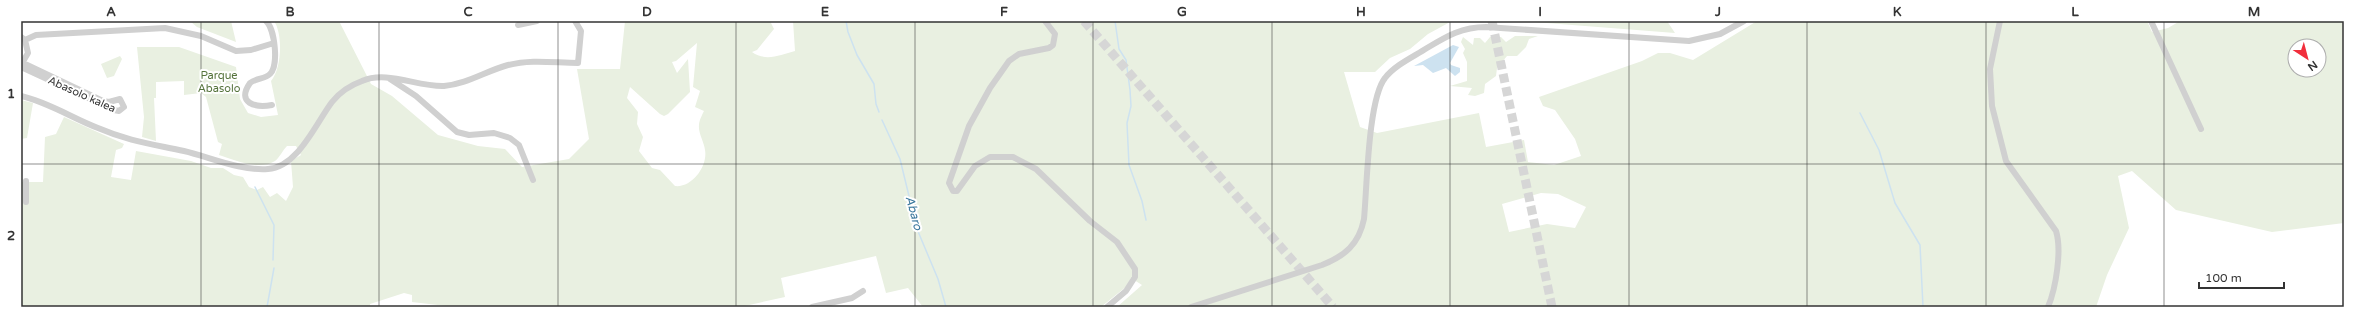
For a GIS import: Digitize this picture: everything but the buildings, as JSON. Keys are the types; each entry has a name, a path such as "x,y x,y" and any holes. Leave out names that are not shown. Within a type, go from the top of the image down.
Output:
{"street":[{"path":"266,21 273,29 274,70 270,75 250,83 246,92 248,100 254,107 272,105"},
{"path":"518,25 537,21"},
{"path":"21,96 42,102 97,128 132,142 184,151 246,167 275,168 304,146 333,101 342,92 362,80 371,78 389,78 426,85 446,85 471,80 499,68 531,61 578,63 580,27 575,21"},
{"path":"1045,21 1055,34 1053,45 1049,48 1020,54 1010,60 990,88 969,126 949,183 953,191 957,191 975,166 995,156 1014,157 1036,169 1090,222 1117,242 1135,269 1135,278 1126,291 1107,307"},
{"path":"1191,307 1322,265 1335,260 1351,248 1360,234 1364,218 1374,109 1378,88 1389,73 1446,37 1460,30 1486,27 1689,41 1720,34 1744,21"},
{"path":"2000,21 1990,69 1992,106 2006,161 2056,231 2059,241 2053,296 2048,307"},
{"path":"2151,21 2201,129"},
{"path":"22,65 28,55 23,39 36,34 165,28 201,36 236,51 251,50 274,43"},
{"name":"Abasolo kalea","path":"22,65 103,100 109,102 120,99 124,107 119,110 114,110 22,65"},
{"path":"389,78 416,96 457,132 469,135 494,133 510,138 518,145 534,180"},
{"path":"26,181 26,202"},
{"path":"812,307 852,298 862,291"}],"green space":[{"path":"165,21 231,21 236,42 197,27 191,22"},
{"name":"Parque Abasolo","path":"274,21 339,21 371,84 392,96 438,135 478,146 505,149 522,167 569,159 589,139 577,69 620,69 625,21 770,21 774,29 757,50 752,52 763,57 773,57 795,51 793,21 1452,21 1428,34 1410,49 1390,58 1375,72 1344,72 1360,127 1377,133 1479,113 1486,147 1524,140 1528,162 1554,165 1581,156 1575,139 1555,110 1543,106 1539,97 1642,61 1658,53 1670,53 1693,60 1757,21 2147,21 2152,32 2168,28 2180,21 2344,21 2344,223 2272,232 2176,210 2132,171 2118,176 2129,228 2107,275 2096,307 1117,307 1142,285 1131,278 1127,286 1101,307 923,307 908,288 886,293 876,256 781,278 785,297 740,307 455,307 412,302 412,295 404,293 370,304 370,307 21,307 21,182 43,182 45,137 56,134 64,117 124,144 122,148 116,150 111,177 131,180 136,151 191,161 211,168 223,168 234,175 243,177 249,187 257,190 263,187 270,197 277,193 286,201 293,187 291,161 301,155 296,146 287,146 275,161 262,165 247,164 219,155 222,144 218,142 206,97 201,93 184,95 184,81 156,82 156,98 154,98 156,141 142,137 144,117 137,47 179,47 236,67 240,99 248,113 261,117 278,115 271,81 275,75 279,60 279,34","holes":["697,43 693,87 700,91 695,107 704,111 699,128 705,150 704,163 698,175 693,180 681,186 675,186 660,170 652,168 639,151 643,137 637,124 638,112 627,98 630,87 660,114 664,116 668,114 690,92 688,59 677,73 672,62 676,61","1541,193 1558,194 1586,207 1575,228 1547,224 1509,232 1502,204"]},
{"path":"1520,21 1667,21 1675,33"},
{"path":"1515,36 1538,36 1529,39 1526,47 1517,56 1507,56 1497,68 1496,76 1485,84 1484,93 1475,96 1468,95 1472,88 1450,86 1467,81 1467,62 1463,53 1465,49 1461,42 1463,37 1473,45 1474,38 1480,38 1485,43 1490,37 1501,37 1506,42"},
{"path":"120,56 122,59 114,76 107,78 101,64"},
{"path":"21,100 33,103 27,138 21,139"}],"water":[{"path":"1453,45 1459,47 1450,63 1451,65 1460,68 1460,72 1455,76 1446,68 1433,73 1423,65 1414,66"}],"waterway":[{"name":"Abaro","path":"846,21 848,32 857,55 874,84 876,104 879,112"},
{"path":"1115,21 1119,49 1126,60 1130,90 1131,106 1127,123 1129,165 1142,201 1146,220"},
{"path":"1860,113 1879,150 1895,203 1920,245 1923,307"},
{"name":"Abaro","path":"882,120 900,159 917,229 938,279 946,307"},
{"path":"255,187 274,225 273,260"},
{"path":"267,307 274,268"}],"tunnel":[{"path":"1084,21 1333,307"},
{"path":"1492,21 1552,307"}]}
